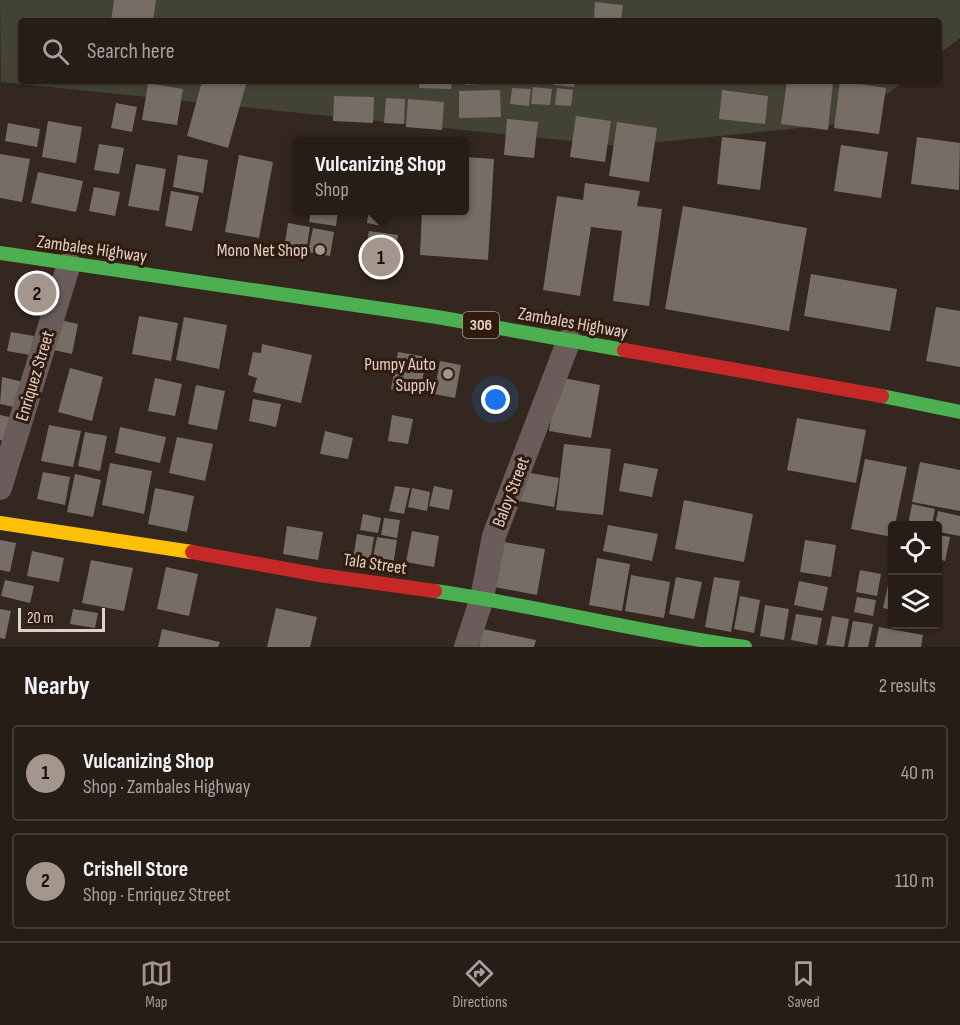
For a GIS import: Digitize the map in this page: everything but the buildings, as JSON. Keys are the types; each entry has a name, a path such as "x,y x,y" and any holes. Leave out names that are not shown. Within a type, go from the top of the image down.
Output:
{"main road":[{"name":"Zambales Highway","path":"0,253 360,305 569,340 960,412"},
{"name":"Tala Street","path":"0,523 482,598 694,640 745,647"}],"street":[{"name":"Enriquez Street","path":"0,488 69,264"},
{"name":"Baloy Street","path":"466,647 482,598 494,536 569,340"}],"green space":[{"path":"0,0 960,0 960,38 942,52 942,18 18,18 18,84 1,82"},
{"path":"20,84 900,84 850,123 620,146"}],"traffic: fast":[{"path":"0,253 437,317 624,350"},
{"path":"882,396 960,412"},
{"path":"435,591 745,647"}],"traffic: slow":[{"path":"0,523 192,552"}],"traffic: jam":[{"path":"624,350 882,396"},
{"path":"192,552 319,575 435,591"}],"place":[{"name":"Mono Net Shop","path":"320,250"},
{"name":"Vulcanizing Shop","path":"381,257"},
{"name":"Crishell Store","path":"37,293"},
{"name":"Pumpy Auto Supply","path":"448,374"}]}
